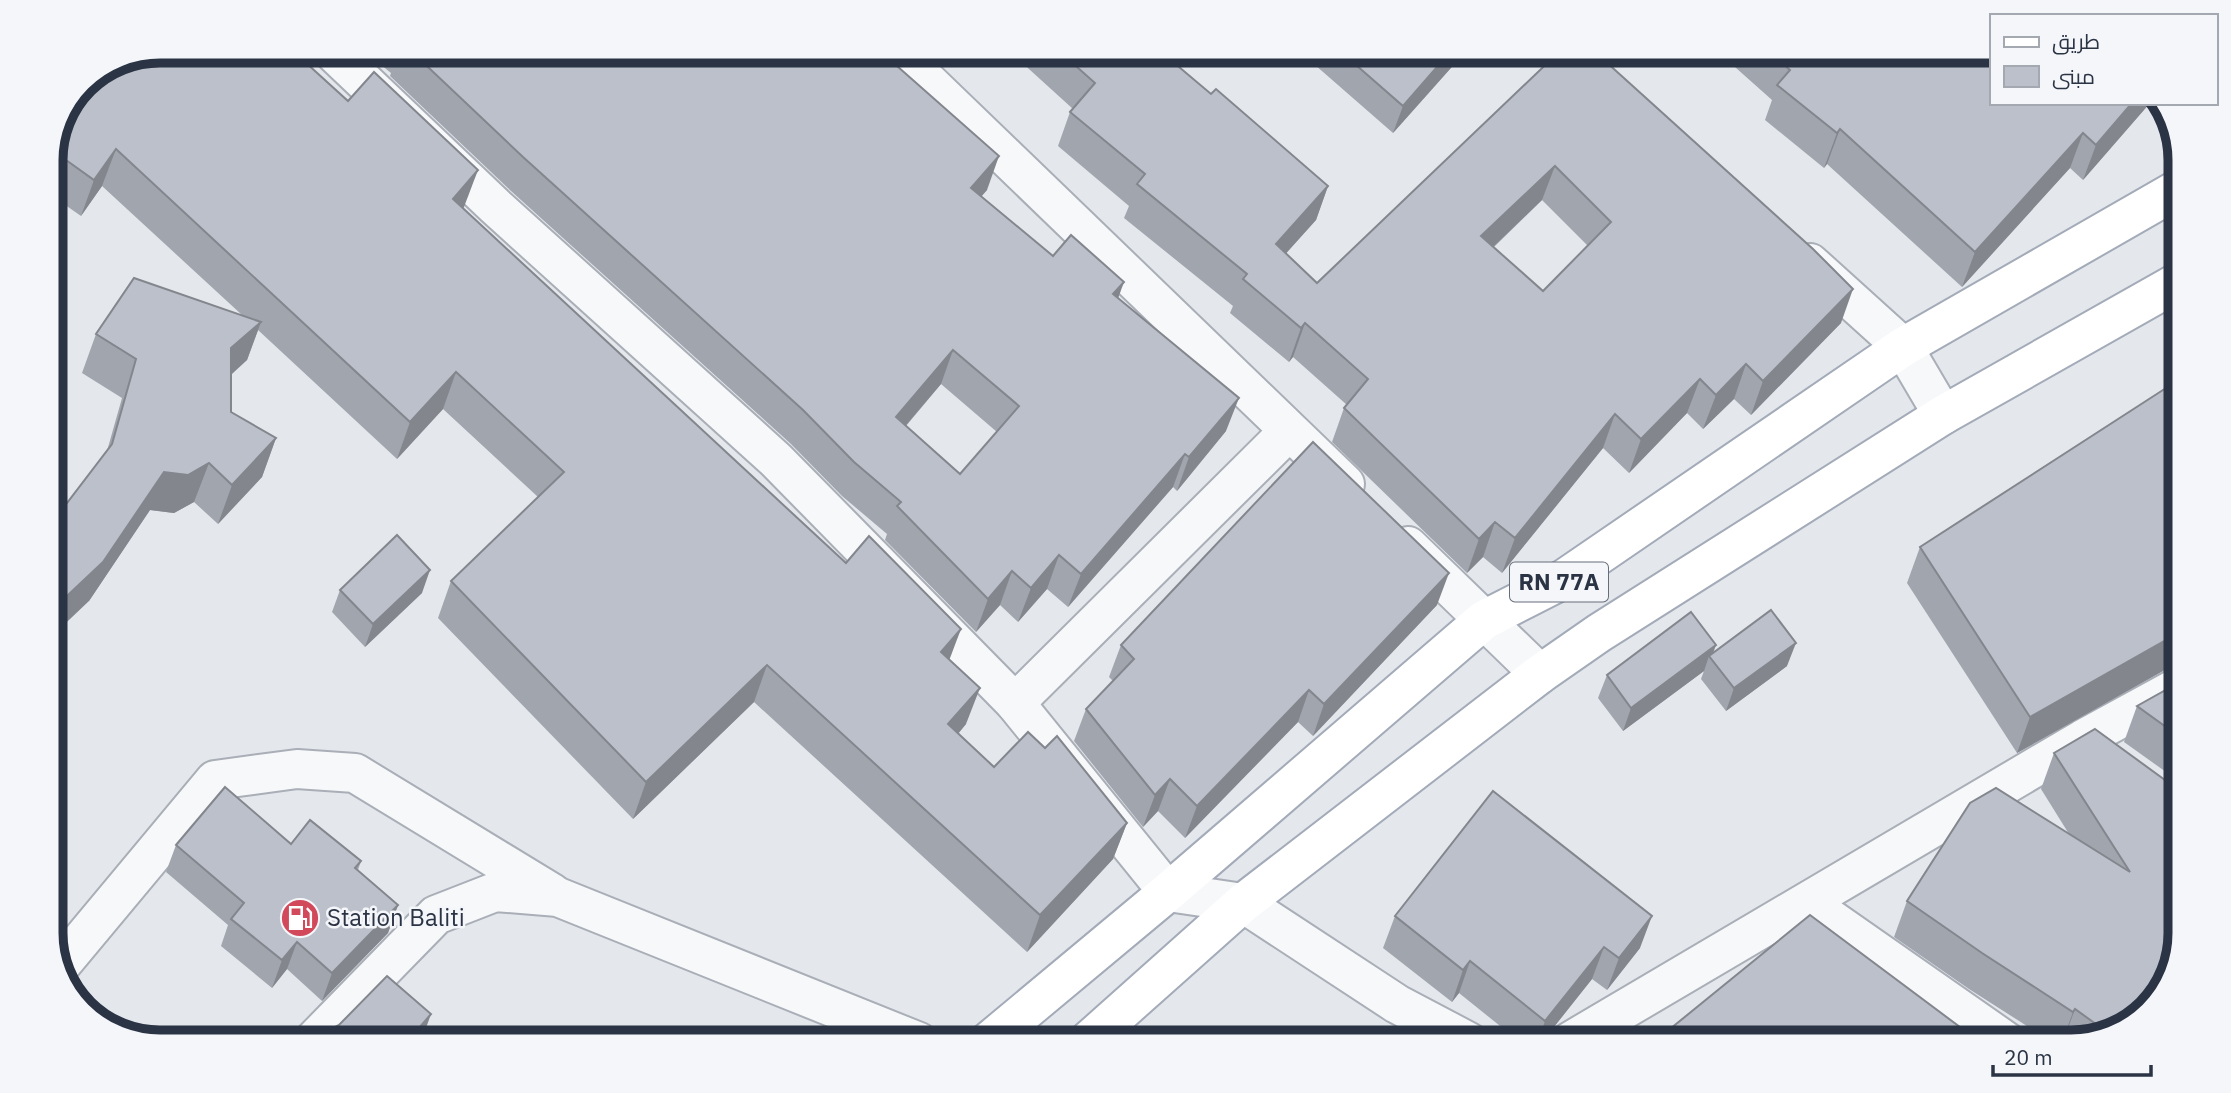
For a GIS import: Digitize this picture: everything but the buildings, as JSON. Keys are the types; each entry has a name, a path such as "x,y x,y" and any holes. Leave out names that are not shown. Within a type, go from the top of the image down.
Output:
{"main road":[{"name":"RN 77A","path":"1002,1030 1168,892 1484,620 1564,579 1903,347 2168,195"},
{"path":"1100,1030 1243,902 1540,674 1943,415 2168,288"}],"street":[{"path":"345,63 496,206 776,460 1015,704 1168,892 1243,902 1397,1004 1446,1030"},
{"path":"908,63 1540,674"},
{"path":"1781,236 1903,347 1943,415"},
{"path":"1015,704 1289,431"},
{"path":"1590,1030 2083,739 2168,693"},
{"path":"2083,739 2115,762"},
{"path":"67,959 215,780 297,769 355,773 558,897 889,1030"},
{"path":"324,1030 436,915 495,892 558,897"},
{"path":"1808,903 1990,1030"}],"place":[{"name":"Station Baliti","path":"300,918"}]}
